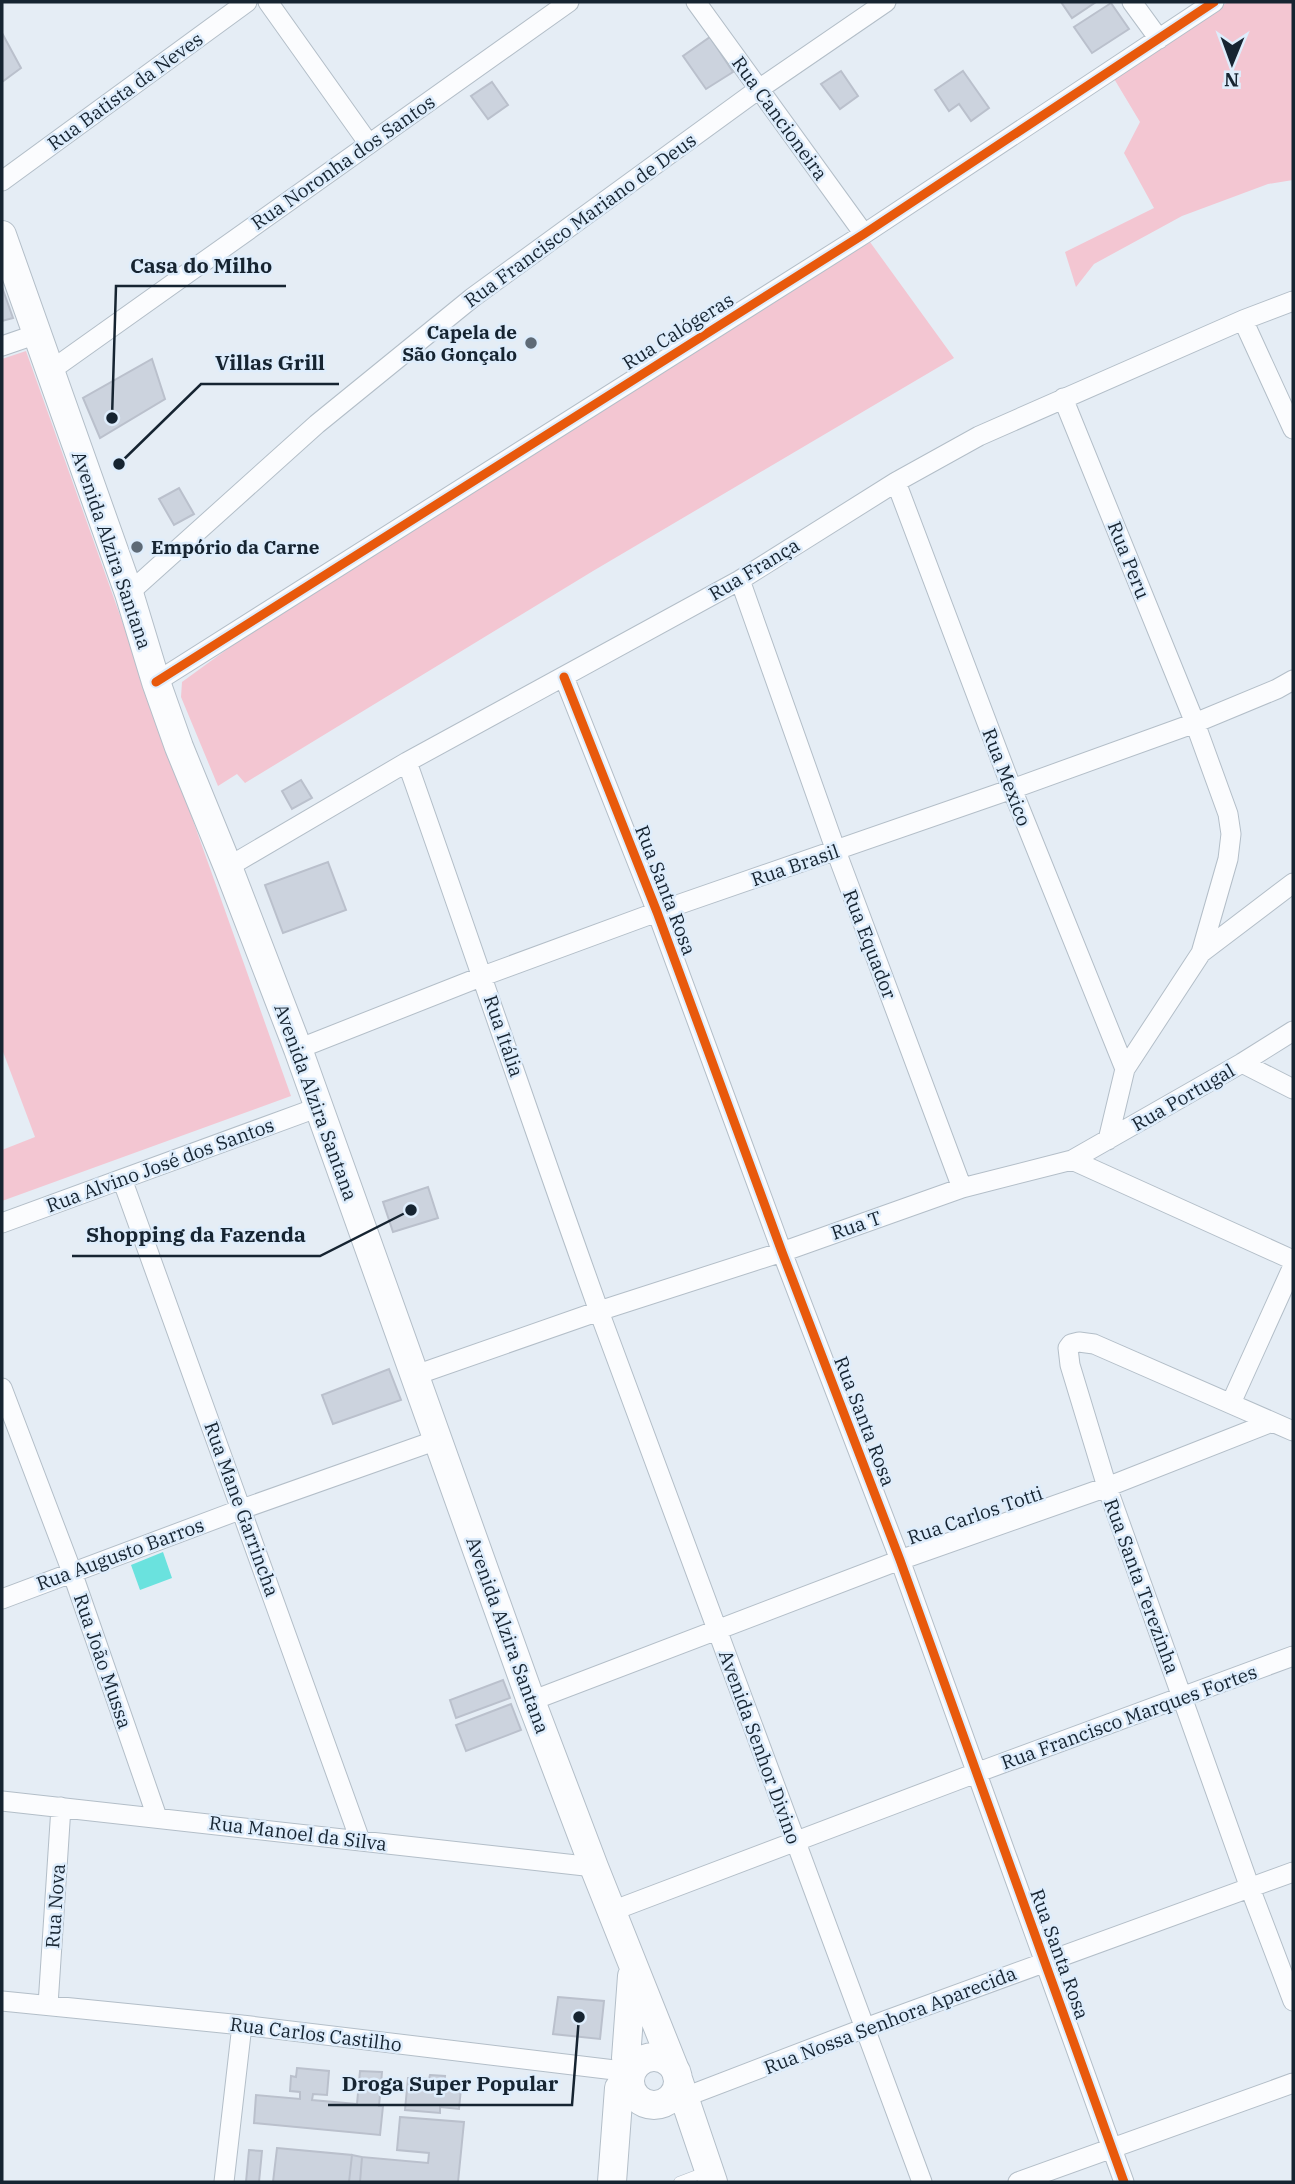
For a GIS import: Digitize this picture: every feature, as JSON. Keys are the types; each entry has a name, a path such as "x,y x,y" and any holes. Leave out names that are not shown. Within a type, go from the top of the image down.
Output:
{"main road":[{"name":"Avenida Alzira Santana","path":"2,235 129,593 179,747 298,1049 531,1701 633,1967 670,2090 674,2118 708,2171"},
{"name":"Avenida Alzira Santana","path":"631,2072 626,2058 633,1967"},
{"path":"613,2175 619,2088 639,2061 651,2056 663,2058 670,2090"},
{"path":"631,2072 630,2085 634,2094 642,2101 670,2090"},
{"path":"613,2175 625,2133 640,2113 670,2090"}],"street":[{"name":"Rua Batista da Neves","path":"2,181 247,2"},
{"path":"268,2 369,144"},
{"name":"Rua Noronha dos Santos","path":"50,372 569,2"},
{"name":"Rua Cancioneira","path":"696,2 864,234"},
{"name":"Rua Francisco Mariano de Deus","path":"129,593 317,424 472,298 759,89 886,2"},
{"path":"1132,2 1159,39"},
{"name":"Rua Calógeras","path":"156,682 864,234 1214,2"},
{"name":"Rua França","path":"228,867 407,762 740,580 896,482 979,436 1243,320 1293,301"},
{"path":"1243,320 1293,429"},
{"path":"2,346 37,334"},
{"name":"Rua Peru","path":"1063,398 1195,723 1228,814 1231,834 1228,859 1201,953"},
{"name":"Rua Mexico","path":"896,482 1012,789 1125,1069"},
{"name":"Rua Equador","path":"740,580 836,851 962,1188"},
{"name":"Rua Santa Rosa","path":"564,677 657,912 782,1252 900,1560 1124,2182"},
{"name":"Rua Brasil","path":"298,1049 483,976 657,912 1195,723 1293,680"},
{"name":"Rua Itália","path":"407,762 599,1311"},
{"path":"1108,1140 1125,1069 1201,953 1293,883"},
{"name":"Rua Portugal","path":"1072,1160 1293,1031"},
{"path":"1242,1063 1293,1089"},
{"name":"Rua Alvino José dos Santos","path":"2,1223 319,1107"},
{"path":"1072,1160 1293,1260"},
{"name":"Rua T","path":"414,1376 599,1311 782,1252 962,1188 1072,1160"},
{"name":"Rua Mane Garrincha","path":"122,1180 360,1840"},
{"path":"1293,1266 1231,1404 1293,1431"},
{"name":"Avenida Senhor Divino","path":"599,1311 922,2182"},
{"name":"Rua Santa Terezinha","path":"1231,1404 1094,1344 1079,1342 1068,1348 1070,1365 1107,1488 1293,2001"},
{"name":"Rua João Mussa","path":"2,1388 72,1572 157,1817"},
{"name":"Rua Carlos Totti","path":"531,1701 900,1560 1107,1488 1272,1422"},
{"name":"Rua Augusto Barros","path":"2,1599 242,1509 437,1440"},
{"name":"Rua Francisco Marques Fortes","path":"612,1912 1293,1656"},
{"name":"Rua Manoel da Silva","path":"2,1801 594,1867"},
{"name":"Rua Nova","path":"48,2006 61,1807"},
{"name":"Rua Nossa Senhora Aparecida","path":"670,2090 865,2028 1293,1872"},
{"name":"Rua Carlos Castilho","path":"2,2001 242,2025 631,2072"},
{"path":"224,2182 242,2025"},
{"path":"1018,2182 1293,2083"}],"lane":[{"path":"679,2182 708,2171"}],"shaded area":[{"path":"1228,2 1293,2 1293,180 1268,184 1182,216 1094,264 1076,287 1065,252 1154,208 1124,153 1140,122 1113,77"},
{"path":"870,242 954,358 593,571 245,783 237,774 218,786 181,697 182,682 237,642"},
{"path":"26,351 291,1096 2,1201 2,1150 35,1137 2,1049 2,359"}],"water":[{"path":"163,1552 172,1578 140,1590 131,1565"}],"building":[{"path":"1061,2 1096,2 1072,18"},
{"path":"1111,3 1129,29 1092,53 1074,27"},
{"path":"2,33 21,68 2,82"},
{"path":"710,37 733,72 706,89 683,56"},
{"path":"841,71 858,96 840,109 821,84"},
{"path":"963,71 989,108 971,121 959,104 949,111 935,90"},
{"path":"492,82 508,105 488,119 471,96"},
{"path":"2,287 13,318 2,321"},
{"path":"152,359 165,399 100,438 83,398"},
{"path":"179,488 194,514 174,525 159,499"},
{"path":"301,780 312,798 292,809 282,791"},
{"path":"328,862 346,910 283,933 265,885"},
{"path":"428,1187 438,1218 393,1232 383,1202"},
{"path":"389,1369 401,1400 333,1424 322,1395"},
{"path":"503,1680 510,1698 456,1718 450,1700"},
{"path":"511,1704 521,1730 466,1751 456,1725"},
{"path":"558,1997 604,2001 600,2039 553,2034"},
{"path":"297,2068 329,2071 327,2095 313,2094 312,2100 357,2104 360,2071 382,2072 380,2135 254,2123 256,2095 300,2099 300,2092 290,2091 291,2076 296,2077"},
{"path":"430,2075 445,2076 444,2086 461,2088 459,2109 440,2107 440,2113 405,2110 408,2078 429,2079"},
{"path":"400,2117 464,2122 458,2182 360,2182 362,2157 428,2163 429,2153 397,2150"},
{"path":"277,2148 352,2155 349,2182 273,2182"},
{"path":"249,2150 262,2151 259,2182 246,2182"},
{"path":"352,2155 362,2157 360,2182 349,2182"}],"cycle path":[{"path":"156,682 864,234 1214,2"},
{"path":"564,677 657,912 782,1252 900,1560 1124,2182"}],"place":[{"name":"Capela de São Gonçalo","path":"531,343"},
{"name":"Casa do Milho","path":"112,418"},
{"name":"Villas Grill","path":"119,464"},
{"name":"Empório da Carne","path":"137,547"},
{"name":"Shopping da Fazenda","path":"411,1210"},
{"name":"Droga Super Popular","path":"579,2017"}]}
